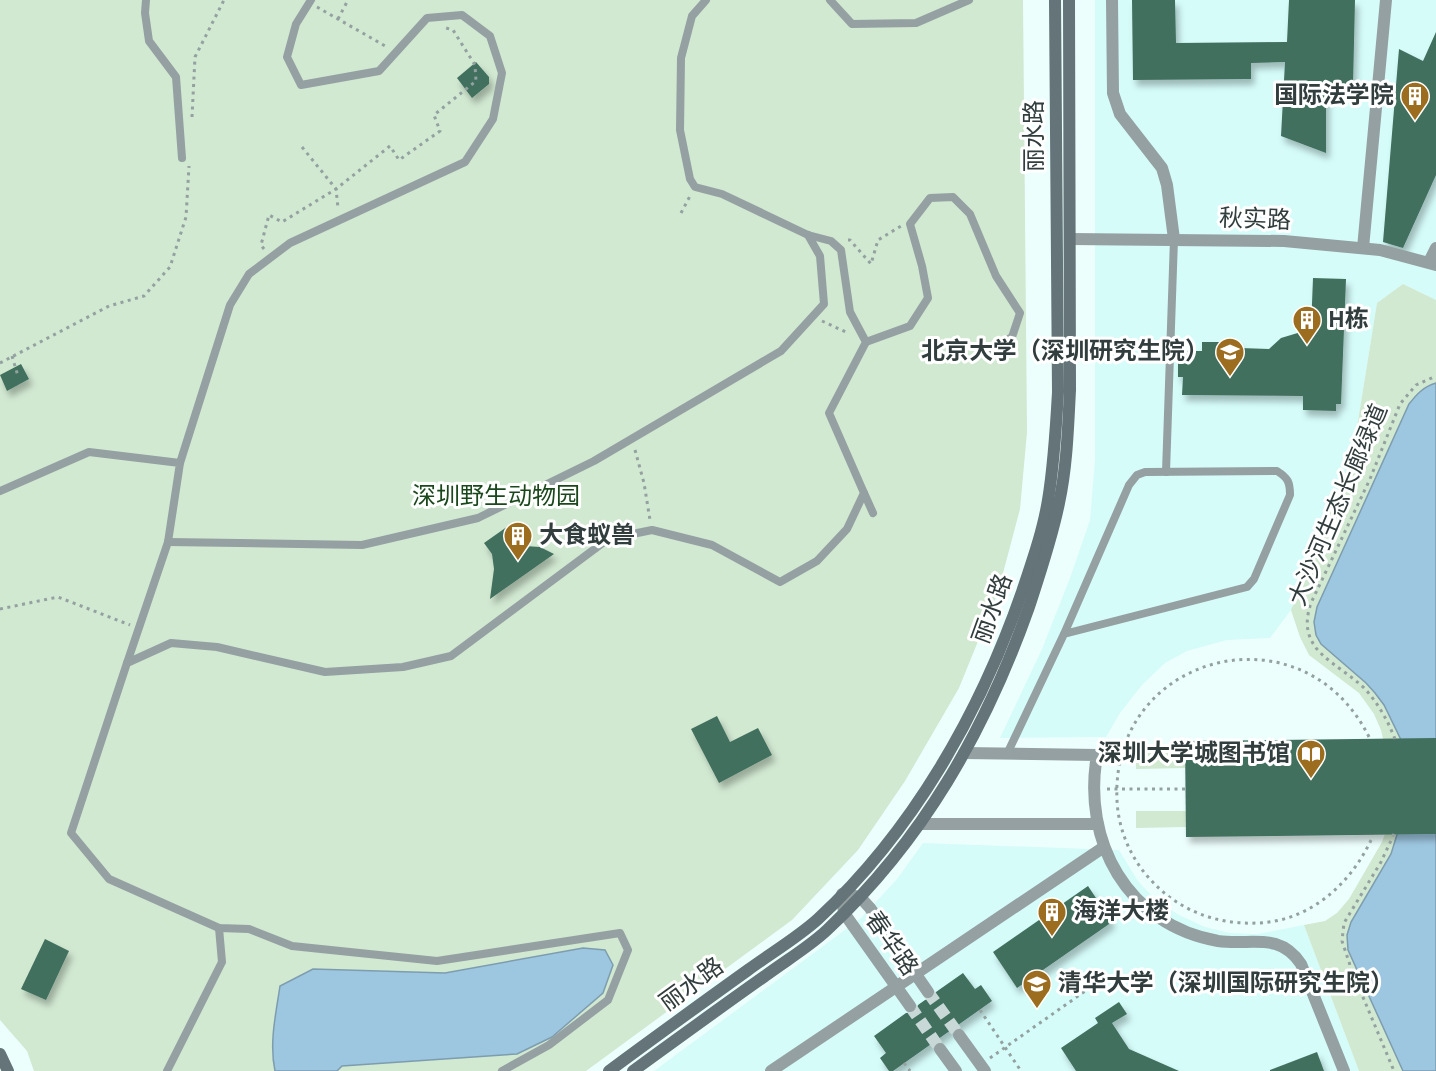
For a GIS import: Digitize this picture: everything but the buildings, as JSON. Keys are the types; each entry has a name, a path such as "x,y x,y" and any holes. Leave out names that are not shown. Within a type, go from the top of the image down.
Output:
{"main road":[{"name":"丽水路","path":"609,1071 817,920 872,863 903,823 939,769 989,675 1010,626 1032,562 1047,502 1055,446 1058,392 1055,0"},
{"name":"丽水路","path":"633,1071 825,932 882,875 921,824 964,753 1003,674 1043,567 1059,503 1067,444 1070,390 1069,0"},
{"path":"0,1054 8,1071"}],"street":[{"path":"1112,0 1113,93 1120,114 1162,168 1167,185 1174,239"},
{"path":"1364,248 1386,0"},
{"name":"秋实路","path":"1070,240 1284,241 1380,250 1432,264"},
{"path":"1432,264 1436,248"},
{"path":"964,753 1097,755 1093,789 1096,824 1111,862 1130,891 1157,915 1187,932 1233,943 1275,943 1290,950 1301,964 1344,1071"},
{"path":"921,824 1096,824"},
{"path":"771,1071 1104,847"},
{"name":"春华路","path":"910,1006 844,913 842,894 860,897 870,908 928,992"},
{"path":"959,1035 986,1065"},
{"path":"940,1049 956,1071"}],"lane":[{"path":"146,0 145,13 149,41 176,77 186,159"},
{"path":"706,0 692,16 681,58 680,130 690,179 695,187 722,194 808,235 831,241 841,250 850,312 866,342"},
{"path":"830,0 852,24 916,23 969,0"},
{"path":"312,2 296,24 287,57 301,85 379,71 427,18 462,15 490,36 502,73 493,119 465,162 290,243 249,274 230,305 180,463 168,542 71,833 109,879 219,928 249,929 292,946 437,961 620,933 627,950 608,1000 549,1046 502,1071"},
{"path":"873,513 829,413 866,342 910,326 928,298 910,224 930,198 953,197 970,214 996,276 1020,313 1012,337 992,349"},
{"path":"168,542 362,545 478,518 594,461 781,351 824,304 820,256 808,235"},
{"path":"1166,472 1174,239"},
{"path":"0,491 89,452 180,463"},
{"path":"1007,754 1064,634 1129,485 1137,475 1145,472 1277,471 1287,477 1290,483 1290,495 1254,579 1247,587 1064,634"},
{"path":"127,663 171,643 217,646 325,672 403,667 451,656 608,539 652,530 712,545 780,582 818,561 847,529 864,493"},
{"path":"167,1071 222,962 219,928"}],"path":[{"path":"191,126 195,57 224,0"},
{"path":"338,19 348,0"},
{"path":"312,2 395,51"},
{"path":"272,257 261,245 269,215 282,222 336,189 390,146 399,160 440,131 434,115 476,81 475,65 453,30 441,27"},
{"path":"302,147 336,189 339,211"},
{"path":"0,363 109,306 144,296 157,282 170,267 186,217 186,159"},
{"path":"681,213 695,187"},
{"path":"831,241 850,240 871,264 878,240 898,227 910,224"},
{"path":"813,316 866,342"},
{"path":"12,356 18,376"},
{"name":"大沙河生态长廊绿道","path":"1395,738 1380,708 1366,690 1326,659 1313,645 1307,620 1311,603 1370,479 1400,404 1416,385 1436,376"},
{"path":"632,438 644,483 652,530"},
{"path":"0,609 58,597 140,629"},
{"path":"1369,737 1356,714 1343,699 1328,686 1305,672 1280,663 1260,660 1240,659 1214,664 1178,680 1147,706 1133,728 1123,751 1116,789 1119,820 1124,835 1146,876 1179,904 1205,917 1233,923 1262,923 1283,919 1317,905 1340,887 1358,864 1372,838"},
{"path":"1116,789 1185,789"},
{"path":"1394,834 1381,862 1344,923 1342,941 1352,971 1394,1071"},
{"path":"986,1065 1005,1048 1092,987"},
{"path":"980,1010 1021,1071"},
{"path":"904,1063 910,1071"}],"shaded area":[{"name":"北京大学（深圳研究生院）","path":"1095,0 1436,0 1436,300 1403,284 1377,303 1353,452 1291,610 1270,638 1227,640 1187,651 1165,663 1142,685 1120,713 1106,737 1000,738 1042,649 1090,520 1095,460"},
{"path":"1436,383 1436,1071 1403,1071 1348,950 1347,935 1351,922 1391,854 1404,812 1402,742 1384,705 1375,693 1321,644 1316,635 1314,622 1317,607 1409,404 1421,391"},
{"name":"清华大学（深圳国际研究生院）","path":"923,843 1119,850 1138,881 1156,900 1179,915 1205,927 1230,933 1257,934 1304,925 1359,1071 654,1071 861,918 897,879"},
{"path":"583,948 605,950 613,965 603,993 552,1037 517,1054 342,1066 337,1071 275,1071 273,1039 280,986 313,969 445,973"}],"green space":[{"name":"深圳野生动物园","path":"0,0 1023,0 1027,432 1020,509 998,592 959,688 905,781 858,850 792,920 586,1071 34,1071 27,1051 0,1020"},
{"path":"1403,284 1436,300 1436,1071 1359,1071 1304,925 1325,921 1337,913 1349,899 1382,842 1391,817 1389,764 1381,730 1374,714 1359,693 1309,655 1291,610 1353,452 1377,303"},
{"path":"1185,752 1185,768 1136,769 1136,753"},
{"path":"1136,811 1186,811 1186,827 1136,828"}],"tunnel":[{"path":"928,992 959,1035"},
{"path":"910,1006 940,1049"}],"place":[{"name":"国际法学院","path":"1415,122"},
{"name":"H栋","path":"1307,346"},
{"name":"北京大学（深圳研究生院）","path":"1230,378"},
{"name":"大食蚁兽","path":"518,562"},
{"name":"深圳大学城图书馆","path":"1311,780"},
{"name":"海洋大楼","path":"1052,938"},
{"name":"清华大学（深圳国际研究生院）","path":"1037,1010"}]}
